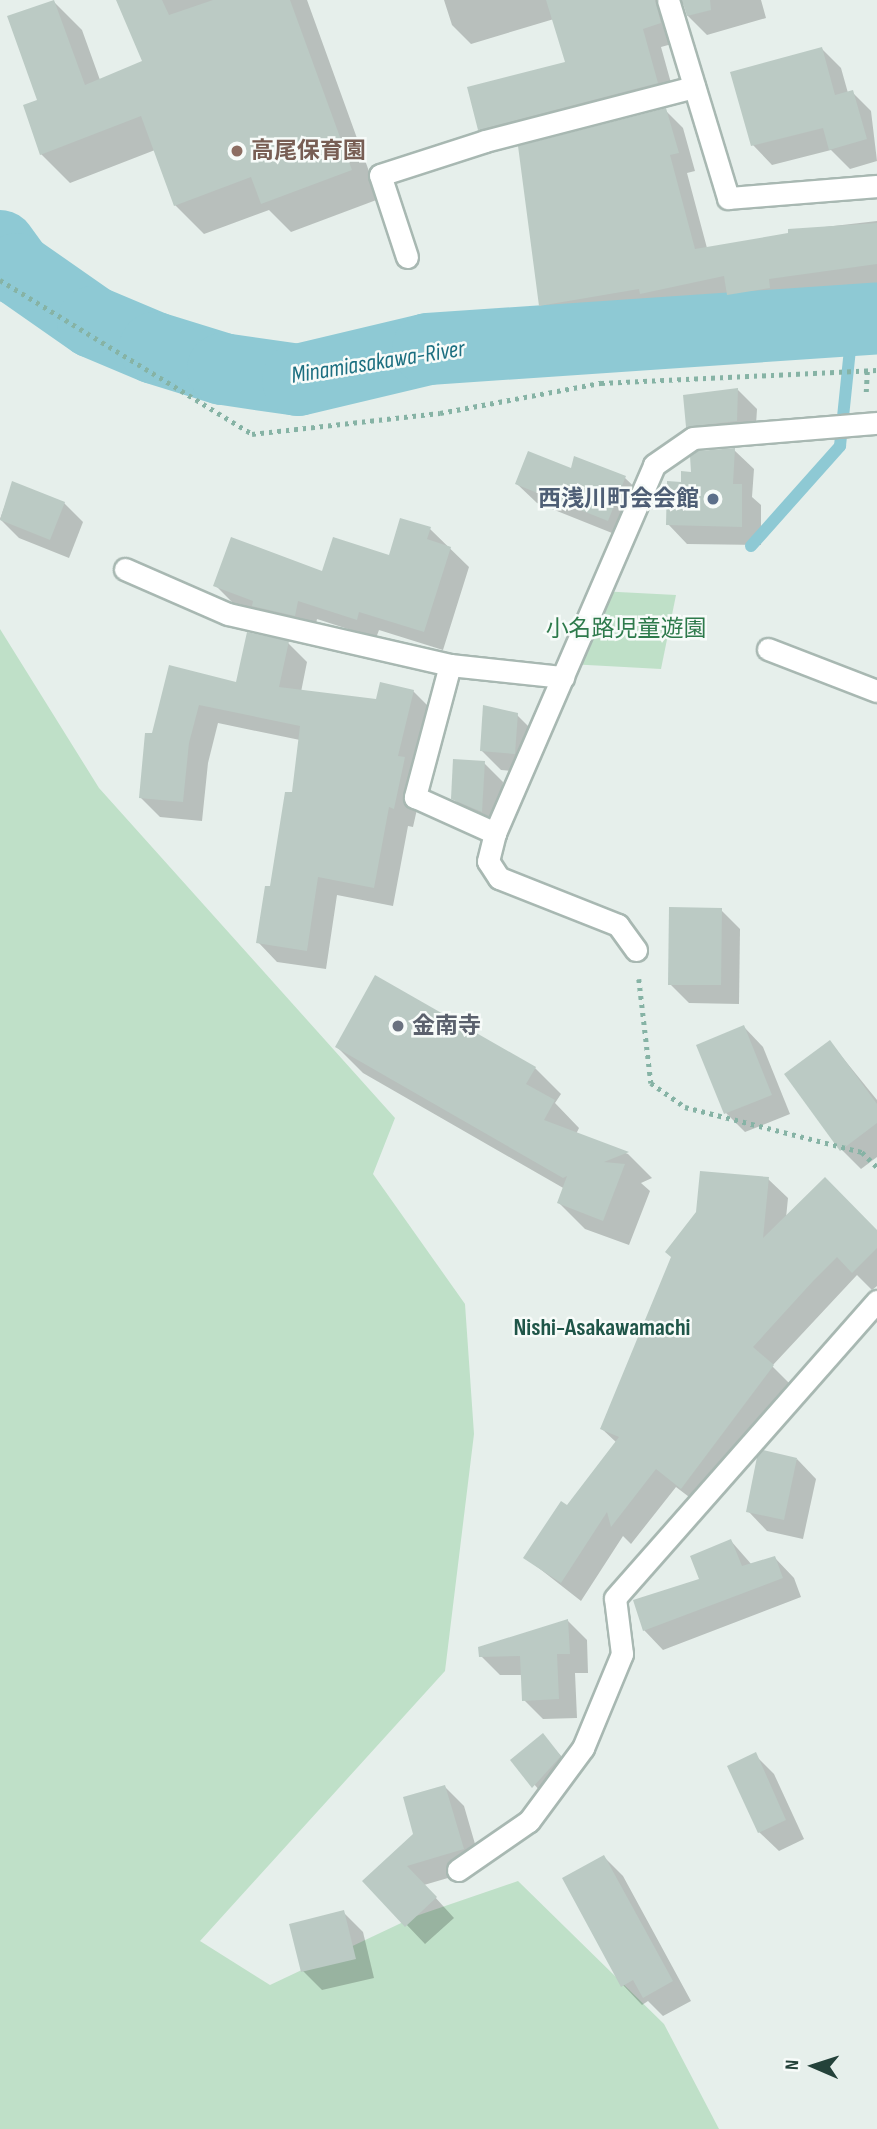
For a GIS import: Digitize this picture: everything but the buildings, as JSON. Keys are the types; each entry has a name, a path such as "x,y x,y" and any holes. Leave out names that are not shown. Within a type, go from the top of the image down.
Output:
{"street":[{"path":"668,0 728,198 877,186"},
{"path":"407,257 380,175 485,141 694,87"},
{"path":"636,950 618,925 499,878 488,861 495,833 654,466 693,438 867,425"},
{"path":"125,569 228,614 450,665 563,677"},
{"path":"768,649 877,691"},
{"path":"450,665 415,797 495,833"},
{"path":"458,1870 529,1821 583,1748 622,1654 615,1598 877,1301"}],"path":[{"path":"0,280 252,434 440,413 601,383 877,370"},
{"path":"636,950 651,1083 685,1107 863,1152 877,1167"}],"green space":[{"name":"小名路児童遊園","path":"599,591 676,595 661,669 569,664"},
{"path":"0,629 99,788 395,1118 373,1174 465,1304 474,1434 445,1671 200,1941 270,1985 416,1916 518,1881 664,2024 719,2129 0,2129"}],"waterway":[{"name":"Minamiasakawa-River","path":"0,246 17,269 93,322 155,348 223,369 298,380 428,349 877,318"},
{"path":"751,546 840,446 853,320"}],"place":[{"name":"高尾保育園","path":"237,151"},
{"name":"西浅川町会会館","path":"713,499"},
{"name":"金南寺","path":"398,1026"}],"district":[{"name":"Nishi-Asakawamachi","path":"602,1328"}]}
